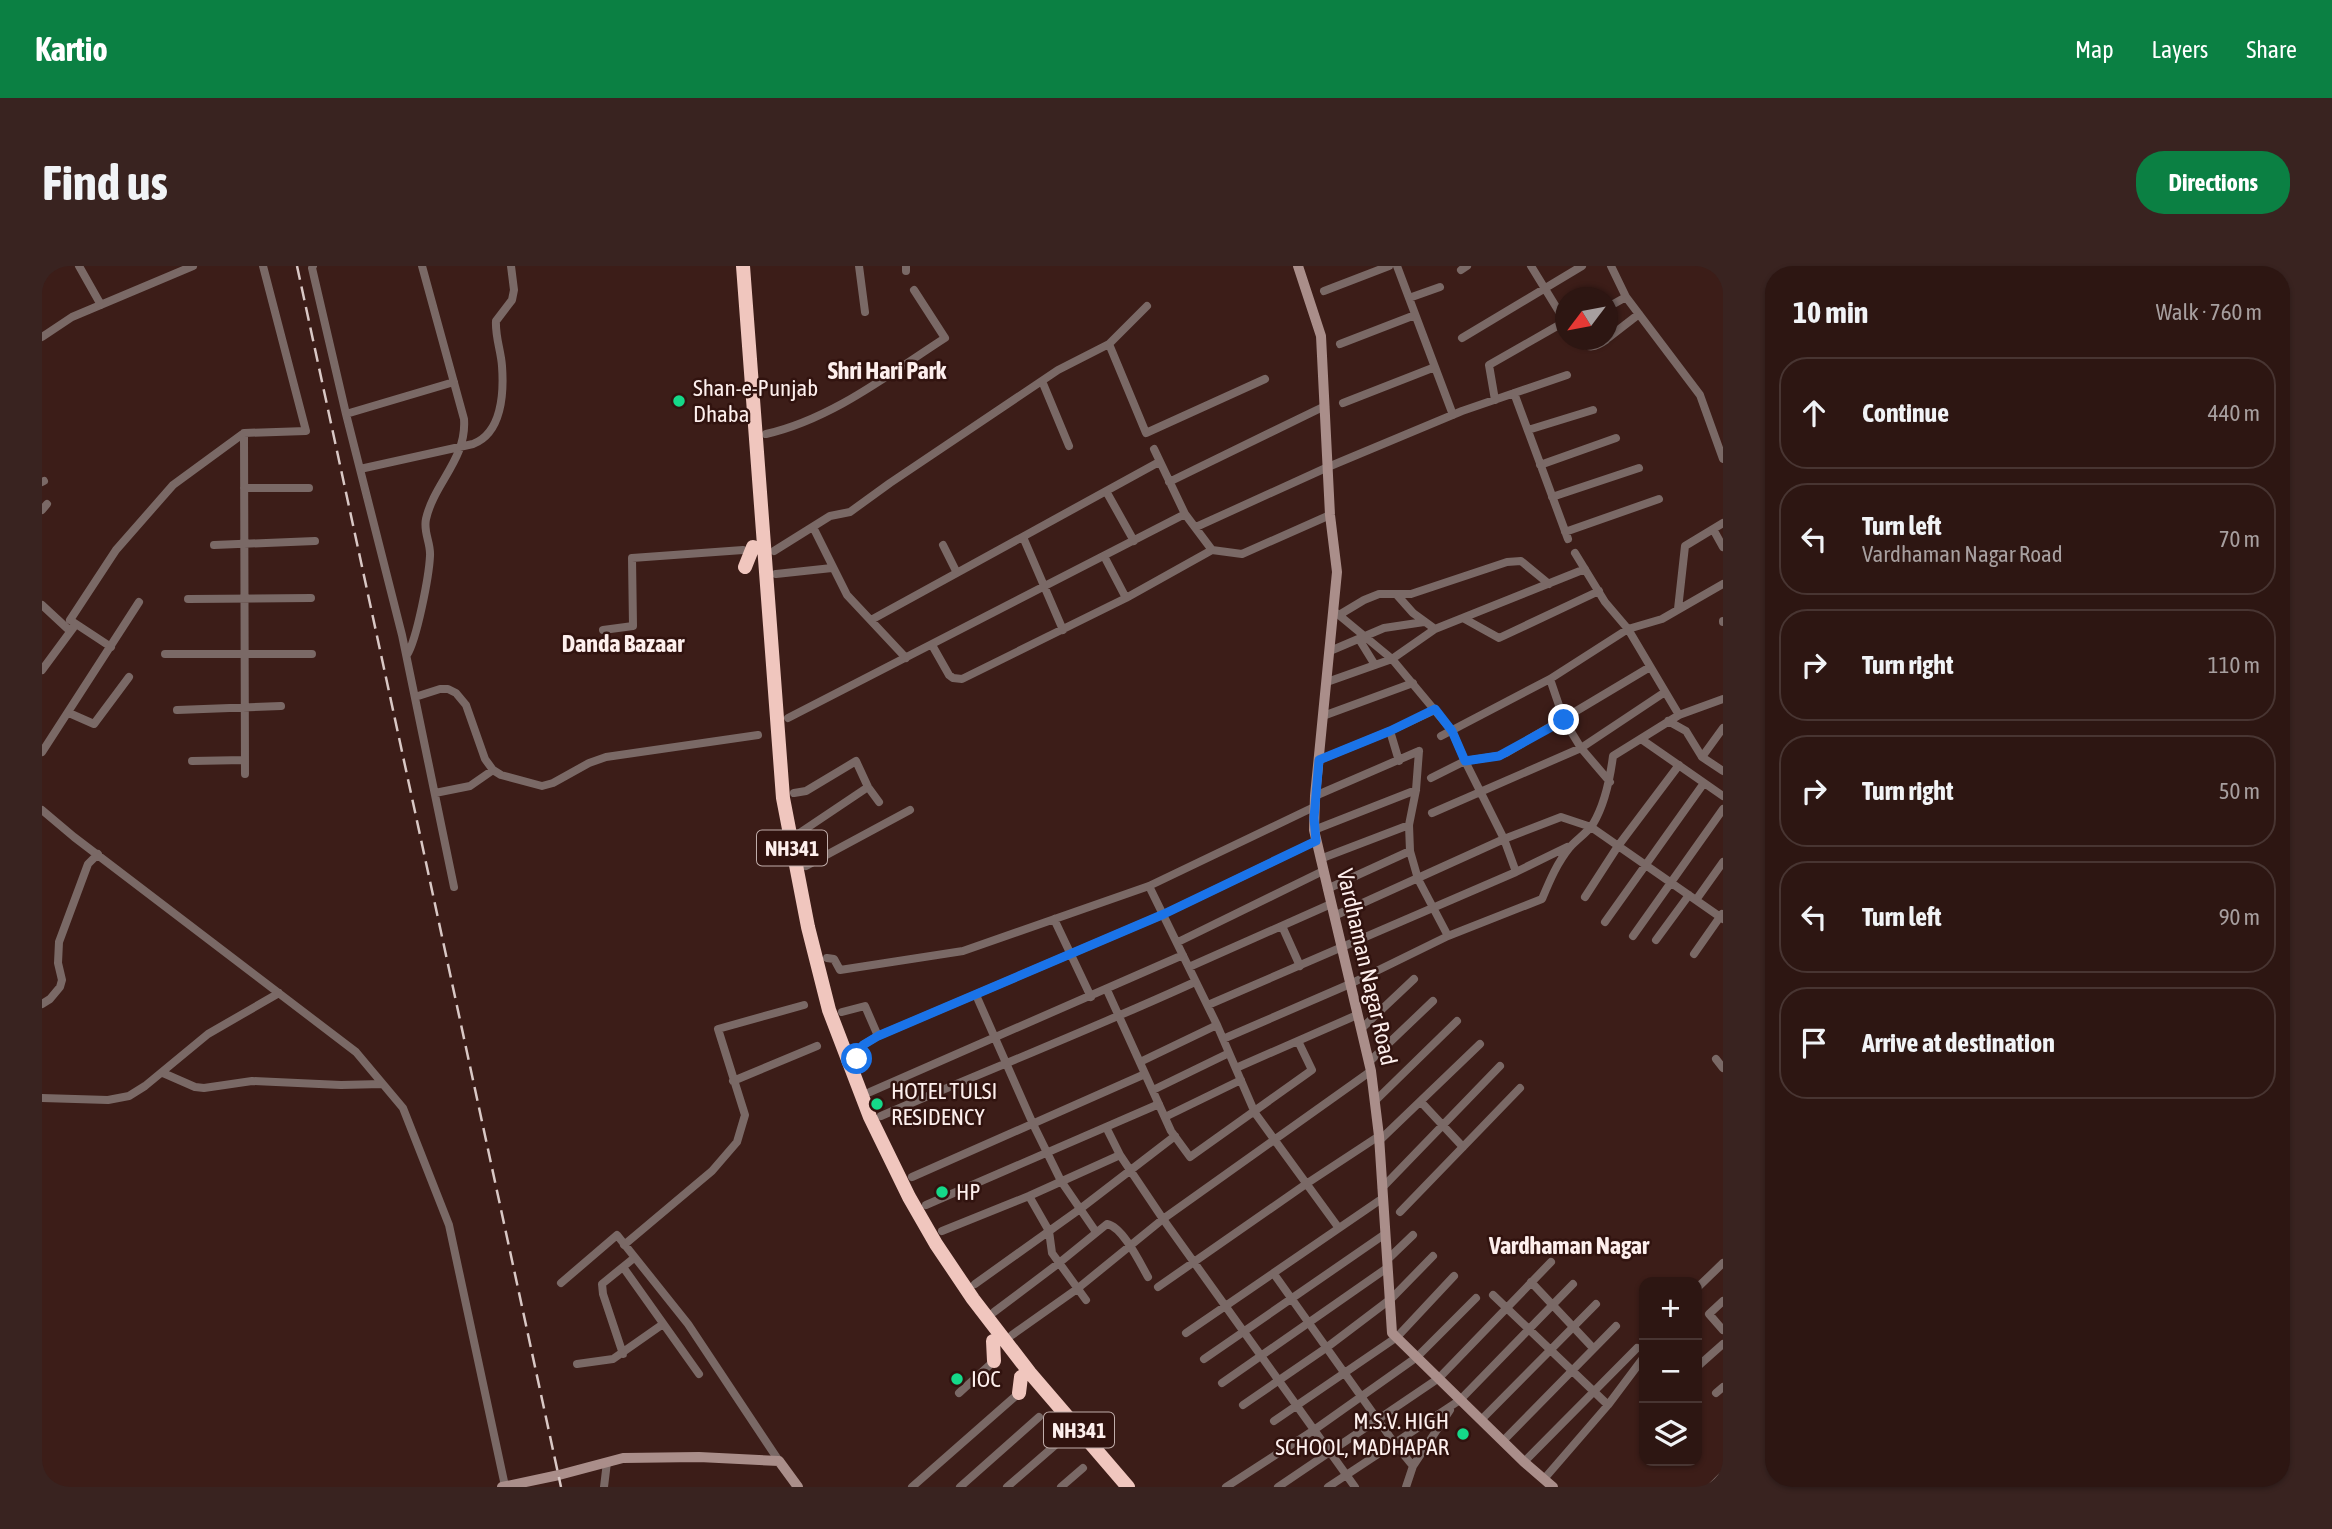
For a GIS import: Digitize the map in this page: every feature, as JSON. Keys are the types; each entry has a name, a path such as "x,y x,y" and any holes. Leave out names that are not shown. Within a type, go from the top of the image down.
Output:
{"highway":[{"name":"NH341","path":"743,266 763,434 784,806 808,927 875,1117 909,1197 936,1244 1025,1375 1128,1487"},
{"path":"745,567 748,549"},
{"path":"771,569 774,551"},
{"name":"NH341","path":"784,806 794,793"},
{"name":"NH341","path":"834,983 836,1011"},
{"name":"NH341","path":"870,1092 875,1117"},
{"path":"993,1341 994,1361"},
{"name":"NH341","path":"1019,1393 1025,1375"}],"street":[{"path":"79,266 101,305"},
{"path":"42,337 72,317 194,266"},
{"path":"73,627 71,620 116,550 173,485 244,433 306,431 263,266"},
{"path":"313,266 346,414 407,655 454,887"},
{"path":"407,655 415,637 430,554 425,521 462,445 464,419 422,266"},
{"path":"360,469 483,440 498,416 502,366 496,321 512,300 514,290 511,266"},
{"path":"859,266 865,312"},
{"name":"Vardhaman Nagar Road","path":"1298,266 1321,336 1330,515 1337,572 1336,613 1326,682 1315,802 1315,836 1370,1066 1379,1138 1387,1264 1392,1298 1392,1333 1397,1338"},
{"path":"1324,291 1389,266"},
{"path":"1397,266 1453,415"},
{"path":"1531,266 1555,306"},
{"path":"1462,338 1582,266"},
{"path":"1611,266 1626,297 1700,395 1723,459"},
{"path":"1409,298 1440,287"},
{"path":"763,434 783,430 844,403 945,338 914,290"},
{"path":"1618,301 1626,297"},
{"path":"774,551 830,516 850,512 1042,381 1109,344 1147,306"},
{"path":"1618,330 1639,314"},
{"path":"1340,344 1415,315"},
{"path":"1495,400 1489,365 1555,328"},
{"path":"1109,344 1146,433 1265,379"},
{"path":"1343,403 1435,367"},
{"path":"1196,527 1328,467 1453,415 1567,375"},
{"path":"1042,381 1069,446"},
{"path":"346,414 454,382"},
{"path":"1514,393 1567,536 1659,499"},
{"path":"1168,482 1325,406"},
{"path":"1528,430 1593,410"},
{"path":"244,433 245,774"},
{"path":"1541,465 1616,438"},
{"path":"1154,449 1185,514 1212,550"},
{"path":"871,620 1158,462"},
{"path":"1552,497 1639,468"},
{"path":"244,488 309,488"},
{"path":"1106,491 1134,541"},
{"path":"788,718 1185,514"},
{"path":"932,645 949,675 958,680 1126,598 1212,550 1242,554 1330,515"},
{"path":"1678,609 1685,546 1723,523"},
{"path":"813,527 847,595 906,658"},
{"path":"1713,529 1723,547"},
{"path":"1023,537 1063,630"},
{"path":"214,545 315,541"},
{"path":"943,545 957,573"},
{"path":"603,630 633,626 632,558 748,549"},
{"path":"1575,553 1599,592 1628,629 1679,715"},
{"path":"1104,556 1126,598"},
{"path":"1516,872 1504,839 1452,731 1392,659 1336,613 1378,594 1397,595 1437,587 1507,562 1521,561 1549,584"},
{"path":"771,569 832,568"},
{"path":"1326,682 1392,659 1435,629 1585,569"},
{"path":"1441,736 1550,679 1628,629 1661,619 1723,584"},
{"path":"1463,618 1500,638 1599,592"},
{"path":"1397,595 1424,622 1435,629"},
{"path":"188,599 311,598"},
{"path":"42,752 139,602"},
{"path":"42,605 73,627 111,646"},
{"path":"1330,651 1398,624 1424,622"},
{"path":"42,670 73,627"},
{"path":"1362,637 1375,665"},
{"path":"165,654 312,653"},
{"path":"1432,778 1465,761 1499,756 1650,667"},
{"path":"69,713 94,724 129,677"},
{"path":"1550,679 1564,720 1581,748 1610,782"},
{"path":"1323,716 1413,683"},
{"path":"415,697 448,689 456,693 466,705 485,760 493,770 501,775 542,786 606,757 758,735"},
{"path":"1432,813 1581,748 1665,692"},
{"path":"1223,1039 1350,984 1448,936 1542,900 1555,867 1591,827 1610,782 1613,757 1679,715 1723,699"},
{"path":"177,710 281,706"},
{"path":"1319,760 1435,709"},
{"path":"1668,721 1686,731 1702,757 1723,771"},
{"path":"1702,757 1723,728"},
{"path":"1390,731 1399,761"},
{"path":"1640,739 1723,796"},
{"path":"827,958 834,959 840,970 963,951 1149,887 1419,751 1416,790 1409,825 1410,851 1418,879 1448,936"},
{"path":"192,761 245,760"},
{"path":"794,793 806,791 856,761 868,787 879,802"},
{"path":"1585,897 1618,846 1679,765"},
{"path":"435,793 470,786 493,770"},
{"path":"1605,922 1704,783"},
{"path":"798,834 868,787"},
{"path":"857,1059 863,1045 878,1036 1164,914 1315,836 1416,790"},
{"path":"1633,936 1723,808"},
{"path":"42,810 356,1052 403,1108 449,1225 504,1486 623,1458 699,1457 779,1461"},
{"path":"806,866 910,810"},
{"path":"1189,967 1282,926 1418,879 1504,839 1560,817 1591,827 1722,916 1694,954"},
{"path":"1320,859 1409,825"},
{"path":"1208,1005 1342,949 1572,845"},
{"path":"1327,889 1410,851"},
{"path":"42,1004 60,987 62,981 58,963 59,942 88,864 98,854"},
{"path":"1656,940 1723,862"},
{"path":"1178,943 1323,871"},
{"path":"1149,887 1208,1005 1255,1113 1338,1227"},
{"path":"1054,919 1091,997"},
{"path":"1282,926 1300,967"},
{"path":"870,1092 1183,955"},
{"path":"1361,1029 1414,979"},
{"path":"875,1117 1119,1017 1195,982"},
{"path":"1107,990 1165,1117 1190,1157 1312,1070 1298,1041"},
{"path":"42,1098 120,1099 163,1073 202,1038 279,993"},
{"path":"976,995 1047,1154 1061,1181 1096,1232"},
{"path":"1012,1335 1077,1289 1163,1219 1274,1140 1370,1066 1433,1001"},
{"path":"624,1245 712,1171 737,1142 745,1115 718,1029 804,1005"},
{"path":"836,1011 865,1006 878,1036"},
{"path":"1236,1068 1357,1014"},
{"path":"1375,1101 1457,1021"},
{"path":"1140,1062 1217,1025"},
{"path":"1158,1287 1306,1184 1379,1138 1421,1102 1480,1044"},
{"path":"733,1081 817,1046"},
{"path":"1153,1090 1229,1053"},
{"path":"1716,1059 1723,1068"},
{"path":"1186,1333 1383,1193 1500,1066"},
{"path":"163,1073 195,1087 204,1088 252,1081 382,1084"},
{"path":"912,1177 1146,1074"},
{"path":"1165,1117 1241,1080"},
{"path":"1400,1212 1520,1088"},
{"path":"1421,1102 1463,1147"},
{"path":"926,1205 1159,1104"},
{"path":"1105,1127 1130,1171 1163,1219 1355,1487"},
{"path":"975,1284 1080,1209 1175,1136"},
{"path":"942,1231 1120,1155"},
{"path":"1029,1196 1049,1231 1052,1253 1086,1300"},
{"path":"994,1312 1109,1224 1129,1245 1148,1277"},
{"path":"1204,1359 1385,1234"},
{"path":"1222,1383 1309,1323 1387,1264 1413,1235"},
{"path":"561,1283 617,1236 688,1324 797,1487"},
{"path":"1243,1405 1326,1348 1392,1298 1433,1256"},
{"path":"623,1354 602,1284 634,1258"},
{"path":"1278,1487 1439,1378 1551,1262"},
{"path":"1702,1283 1723,1263"},
{"path":"623,1267 699,1374"},
{"path":"1273,1273 1413,1466"},
{"path":"1274,1421 1397,1338 1454,1276"},
{"path":"1531,1282 1593,1348"},
{"path":"1406,1487 1413,1466 1457,1402 1573,1284"},
{"path":"1493,1296 1608,1405"},
{"path":"1226,1487 1314,1430 1417,1357 1476,1297"},
{"path":"1723,1301 1709,1314 1723,1330"},
{"path":"1481,1420 1596,1304"},
{"path":"576,1364 601,1361 623,1354 663,1324"},
{"path":"1503,1441 1616,1326"},
{"path":"1397,1338 1439,1378 1457,1402 1481,1420 1553,1487"},
{"path":"1702,1363 1723,1344"},
{"path":"1524,1462 1637,1348"},
{"path":"959,1394 994,1361"},
{"path":"1544,1479 1608,1405 1639,1364"},
{"path":"912,1487 1019,1393"},
{"path":"1328,1487 1457,1402"},
{"path":"960,1487 1039,1417"},
{"path":"1007,1487 1060,1441"},
{"path":"604,1487 607,1462"},
{"path":"1061,1487 1083,1468"},
{"path":"1711,1487 1723,1475"}],"railway":[{"path":"297,266 561,1487"}],"place":[{"name":"Shan-e-Punjab Dhaba","path":"679,401"},
{"name":"HOTEL TULSI RESIDENCY","path":"877,1104"},
{"name":"HP","path":"942,1192"},
{"name":"IOC","path":"957,1379"},
{"name":"M.S.V. HIGH SCHOOL, MADHAPAR","path":"1463,1434"}],"district":[{"name":"Shri Hari Park","path":"887,370"},
{"name":"Danda Bazaar","path":"623,643"},
{"name":"Vardhaman Nagar","path":"1569,1245"}],"route":[{"path":"857,1059 863,1045 878,1036 1164,914 1316,841 1314,818 1319,760 1435,709 1452,731 1465,761 1499,756 1564,720"}]}
